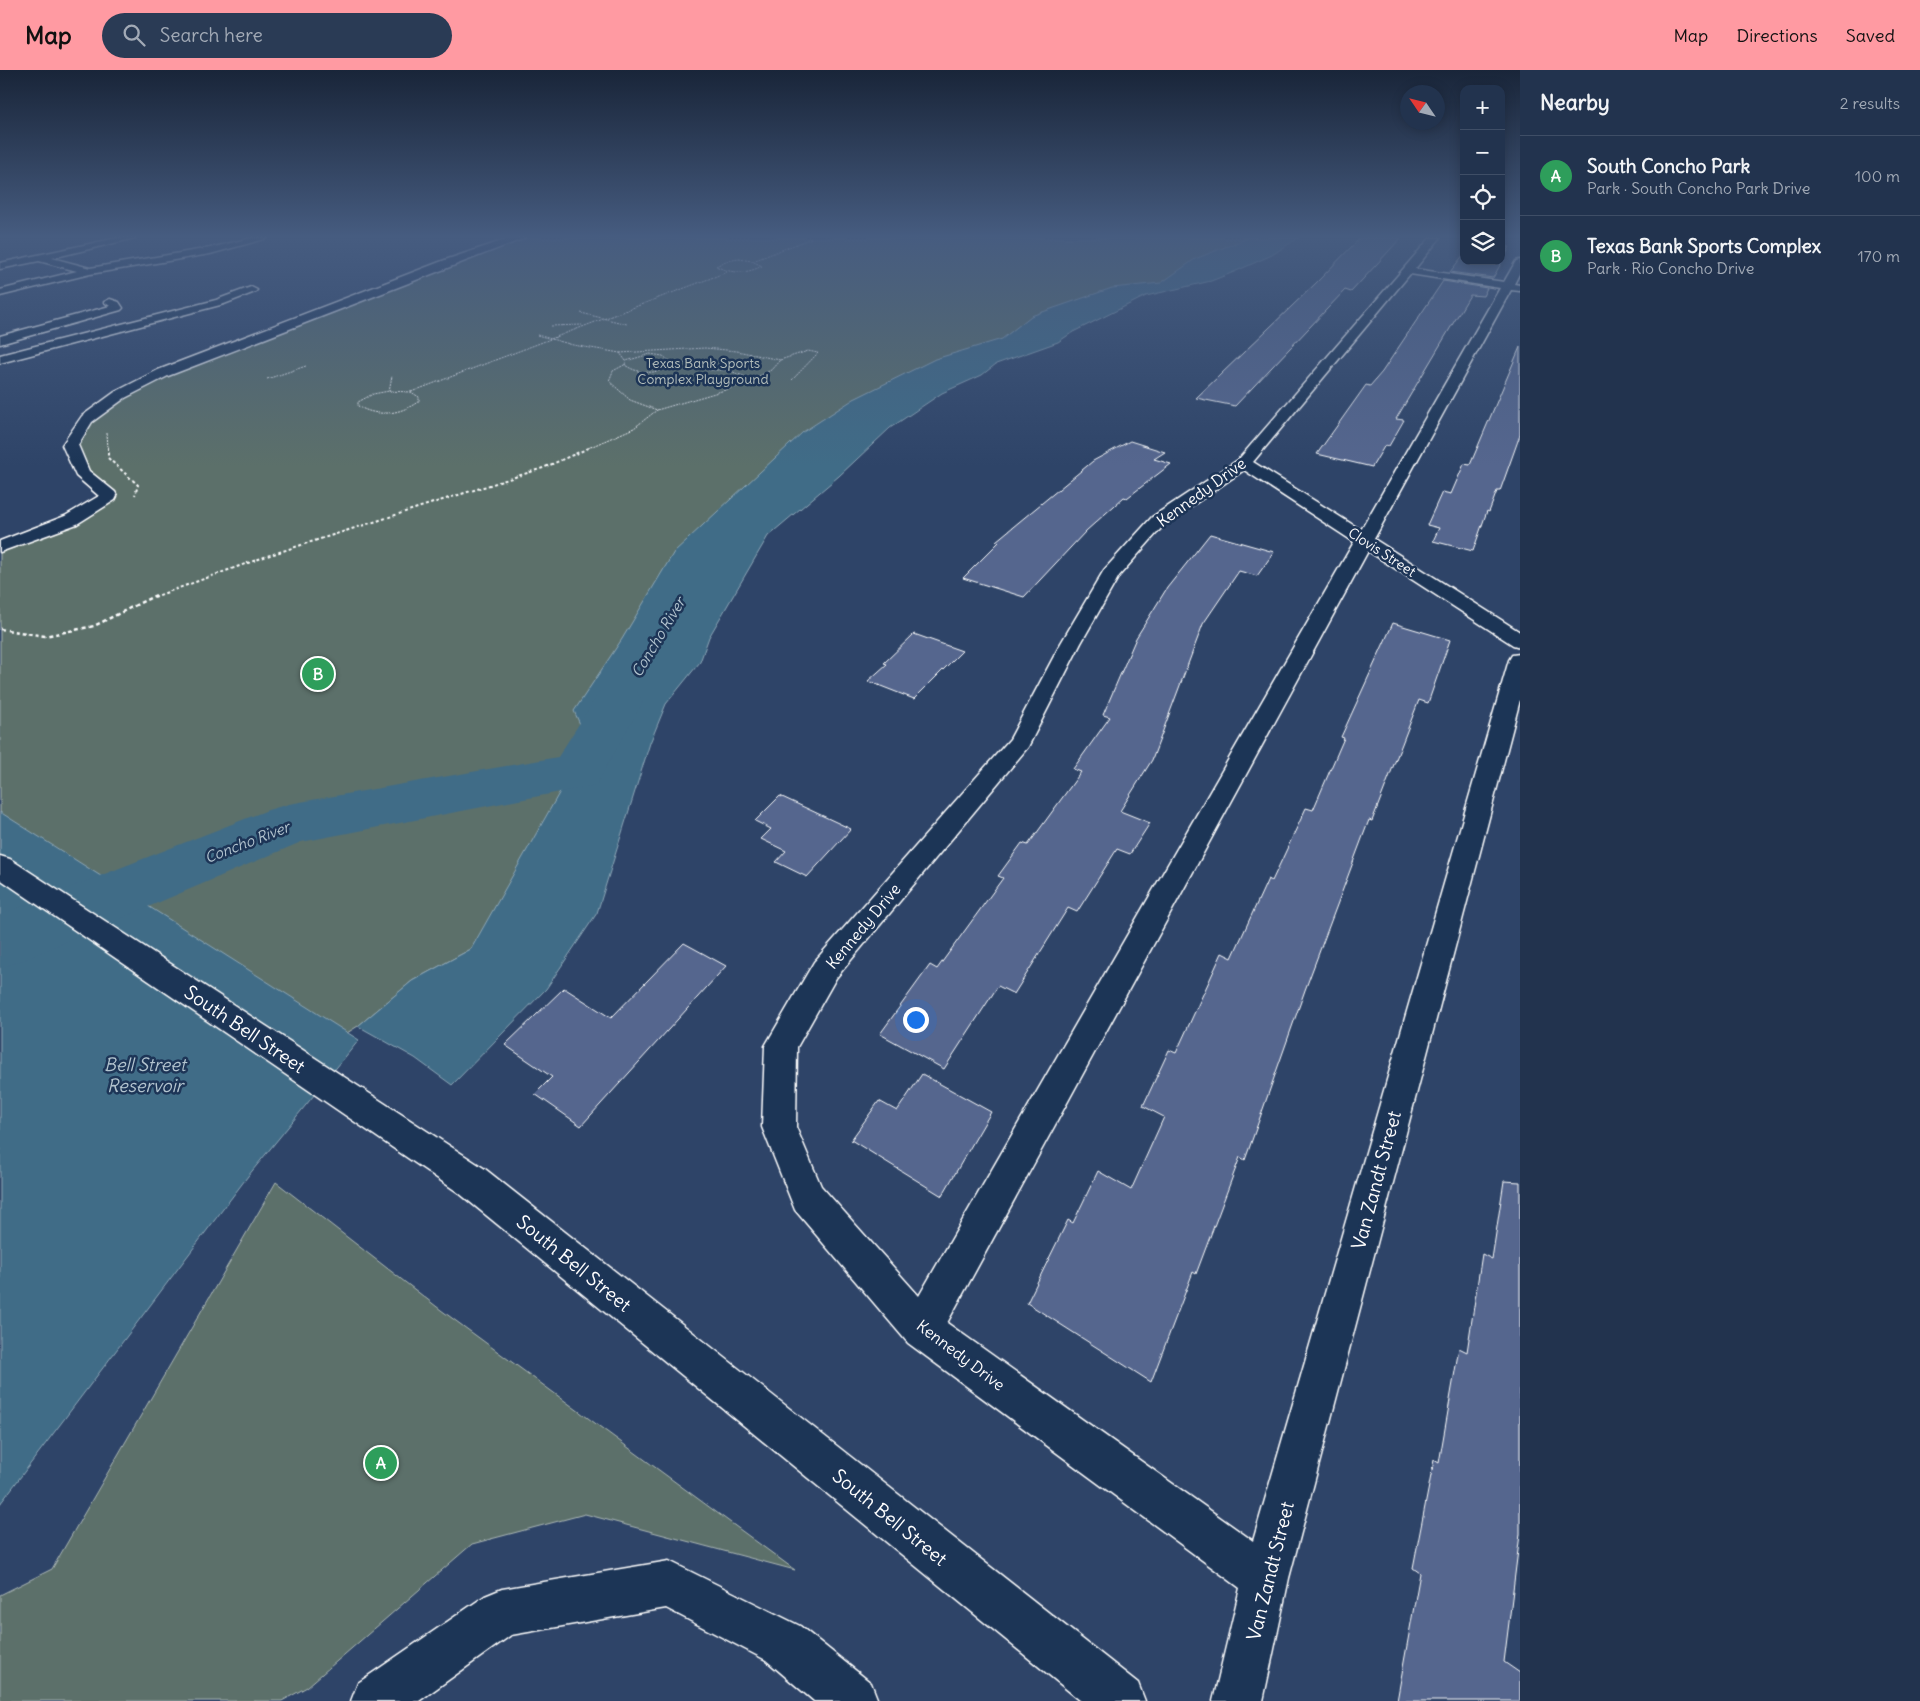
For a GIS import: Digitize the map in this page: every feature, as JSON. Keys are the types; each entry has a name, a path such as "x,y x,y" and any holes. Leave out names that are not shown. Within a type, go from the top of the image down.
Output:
{"street":[{"path":"0,340 95,314"},
{"path":"0,359 173,314"},
{"path":"0,547 60,524 97,506 109,496 82,473 70,445 87,419 120,395 163,373 315,314"},
{"name":"Kennedy Drive","path":"1266,1578 922,1329 808,1198 779,1127 781,1046 825,970 1020,742 1071,643 1111,574 1158,521 1244,463 1372,314"},
{"path":"922,1329 1364,541 1498,314"},
{"name":"Clovis Street","path":"1244,463 1520,641"},
{"name":"Van Zandt Street","path":"1238,1701 1266,1578 1511,732 1520,660"},
{"name":"South Bell Street","path":"0,866 472,1181 1120,1701"},
{"path":"376,1701 502,1613 669,1584 783,1643 853,1701"}],"path":[{"path":"585,314 627,324"},
{"path":"411,392 419,397 419,401 405,409 374,412 358,406 358,402 365,397 389,390 411,392 616,314"},
{"path":"551,326 585,325"},
{"path":"537,335 620,353 716,348 753,353 780,360 808,351 818,353 792,380"},
{"path":"649,352 653,355"},
{"path":"620,353 630,370 645,372 661,370 672,363 690,363 710,370 728,370 754,380"},
{"path":"656,410 646,408 618,393 609,381 613,371 637,357 653,355 665,357 672,363"},
{"path":"0,630 45,636 94,626 161,593 267,556 543,468 634,428 656,410 754,380 775,368 780,360"},
{"path":"267,379 306,366"},
{"path":"389,390 392,376"},
{"path":"107,426 108,458 138,485 134,499"}],"green space":[{"name":"Texas Bank Sports Complex Playground","path":"320,314 1085,314 861,403 471,949 412,981 358,1026 241,1100 0,915 0,547 109,496 82,473 70,445 87,419 120,395"},
{"path":"276,1182 441,1310 795,1570 585,1514 472,1544 307,1687 282,1701 0,1701 0,1595 52,1569"}],"water":[{"path":"1036,314 1109,314 1073,332 1058,342 996,364 982,375 942,393 890,428 839,476 768,536 709,637 700,662 666,704 650,743 597,913 546,989 452,1085 415,1058 358,1026 412,981 471,949 588,742 574,711 622,639 674,552 803,432 854,399 935,359 1002,339 1031,316"},
{"name":"Bell Street Reservoir","path":"0,812 359,1040 248,1176 0,1504"}],"building":[{"path":"1284,314 1322,314 1235,406 1196,398"},
{"path":"1421,314 1459,314 1396,419 1404,420 1389,446 1385,445 1372,467 1317,454 1366,385 1370,386 1382,372"},
{"path":"1520,347 1520,435 1500,491 1497,491 1489,512 1487,511 1473,551 1433,541 1439,528 1427,525 1442,492 1451,494 1464,464 1470,465"},
{"path":"1130,441 1165,452 1154,459 1171,464 1127,498 1124,497 1086,531 1024,597 963,578 999,542 996,541 1093,461"},
{"path":"1210,534 1274,552 1257,576 1239,571 1203,624 1152,760 1120,811 1150,823 1130,854 1117,849 1077,912 1068,908 1014,994 998,986 944,1069 880,1034 930,965 937,969 1003,878 998,876 1022,843 1028,845 1081,772 1073,769 1110,717 1103,715 1136,638 1167,588"},
{"path":"1393,623 1450,640 1428,703 1419,700 1372,821 1369,820 1305,990 1245,1160 1240,1157 1196,1274 1193,1272 1151,1382 1027,1303 1068,1220 1073,1223 1098,1171 1131,1190 1164,1117 1143,1106 1169,1050 1176,1053 1222,953 1232,958 1268,879 1272,881 1306,808 1313,810 1344,738 1341,737"},
{"path":"914,634 962,651 914,699 868,681 887,664 884,663"},
{"path":"780,796 851,829 807,877 776,862 786,851 761,839 771,829 755,821"},
{"path":"684,943 726,966 581,1126 535,1094 552,1077 505,1045 564,988 611,1018"},
{"path":"922,1074 991,1112 942,1196 851,1140 879,1101 897,1111"},
{"path":"1504,1181 1520,1182 1520,1534 1504,1662 1520,1673 1520,1701 1397,1701 1420,1573 1413,1568 1434,1460 1439,1463 1459,1348 1467,1352 1482,1254 1492,1259"}],"waterway":[{"name":"Concho River","path":"0,942 289,824 576,772 618,702"}],"place":[{"name":"Texas Bank Sports Complex","path":"318,674"},
{"name":"South Concho Park","path":"381,1463"}]}
